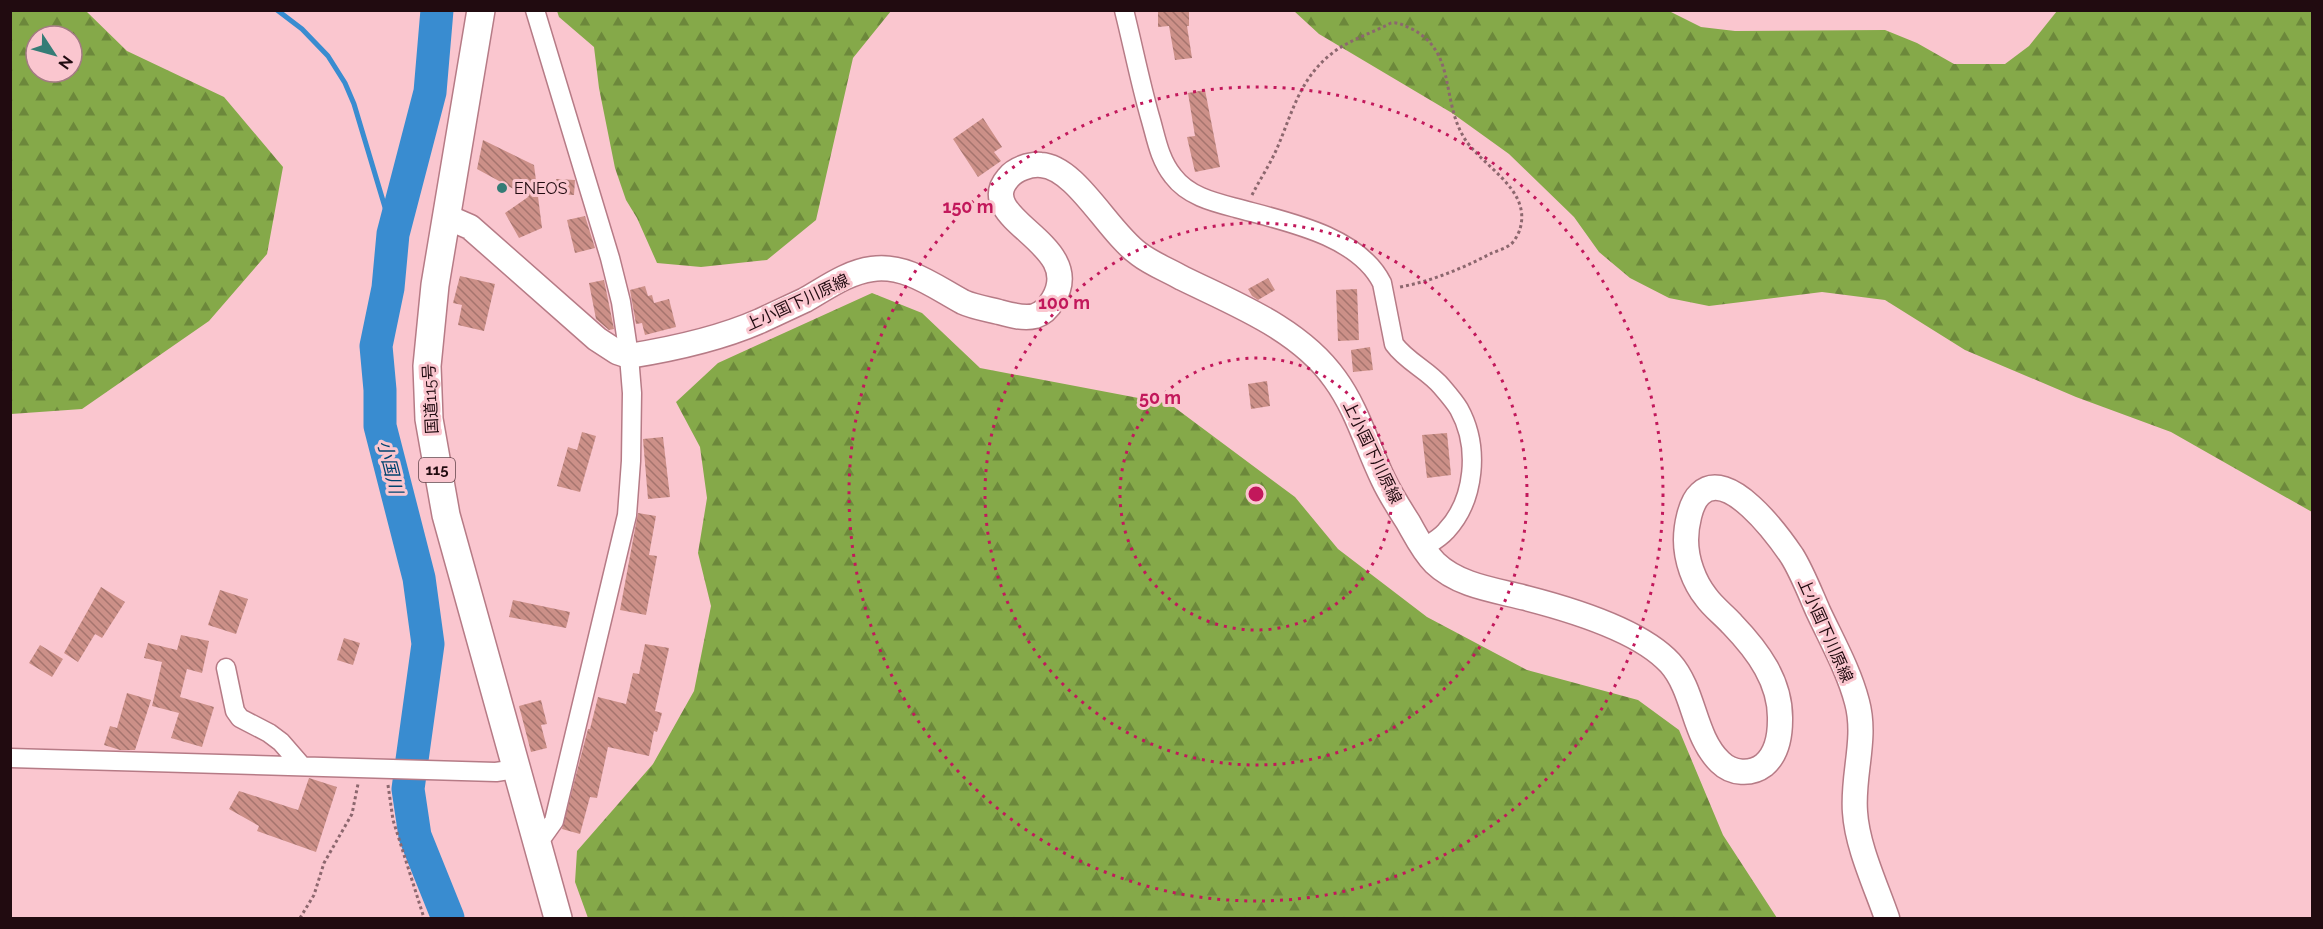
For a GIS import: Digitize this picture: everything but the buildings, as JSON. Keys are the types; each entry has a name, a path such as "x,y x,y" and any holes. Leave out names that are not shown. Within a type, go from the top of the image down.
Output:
{"highway":[{"name":"国道115号","path":"481,10 435,285 428,354 429,419 446,515 558,918"}],"main road":[{"name":"上小国下川原線","path":"629,356 719,336 754,324 842,279 873,269 899,271 929,281 968,305 1016,316 1033,317 1049,308 1058,290 1059,272 1051,252 1025,228 1010,218 1003,205 1001,192 1006,179 1020,168 1045,165 1059,170 1078,184 1117,236 1143,258 1261,318 1303,345 1318,358 1337,381 1353,409 1384,480 1432,560 1455,578 1555,605 1628,633 1665,657 1680,675 1707,744 1720,763 1733,771 1744,773 1759,769 1776,749 1780,731 1780,700 1770,671 1736,627 1706,597 1691,571 1686,538 1691,509 1701,492 1716,485 1730,489 1761,515 1794,558 1857,702 1862,733 1854,809 1858,834 1887,918"},
{"path":"447,217 470,227 597,339 617,352 629,356"}],"street":[{"path":"535,10 610,258 621,302 632,393 627,516 554,821 544,836 536,839"},
{"path":"1124,10 1137,70 1160,153 1177,181 1203,198 1297,225 1359,254 1377,274 1383,290 1394,344 1400,352 1441,385 1459,409 1472,448 1470,489 1461,510 1445,532 1423,548"},
{"path":"226,668 236,711 240,718 281,742 301,765"},
{"path":"10,758 496,772 516,768"}],"path":[{"path":"1244,210 1278,147 1300,91 1320,64 1349,42 1391,23 1397,22 1414,30 1431,41 1442,59 1453,111 1464,138 1518,198 1521,216 1520,229 1512,244 1454,272 1383,290"},
{"path":"300,918 314,895 324,863 352,814 360,767"},
{"path":"387,768 393,820 424,918"}],"green space":[{"path":"11,10 86,11 127,51 224,97 283,167 267,254 209,321 82,409 11,414"},
{"path":"557,10 891,11 853,58 816,220 767,260 701,267 657,263 637,218 626,200 615,168 599,88 594,47 559,17"},
{"path":"1294,11 1669,11 1701,27 1735,31 1885,30 1917,43 1954,64 2005,64 2029,46 2057,11 2312,11 2312,512 2171,432 2076,397 1965,350 1885,300 1822,292 1709,306 1669,298 1630,278 1599,252 1574,217 1509,154 1452,113 1319,34"},
{"path":"872,293 922,313 980,368 1170,404 1295,497 1338,549 1427,617 1527,670 1638,700 1679,730 1723,835 1777,918 588,918 575,882 577,851 653,764 694,691 711,606 698,553 707,498 700,447 676,402 718,363"}],"waterway":[{"path":"277,10 302,29 328,56 345,83 354,104 393,234"},
{"name":"小国川","path":"437,10 430,92 393,234 388,288 376,346 380,426 419,578 428,644 408,789 415,836 448,918"}],"place":[{"name":"ENEOS","path":"502,188"}]}
